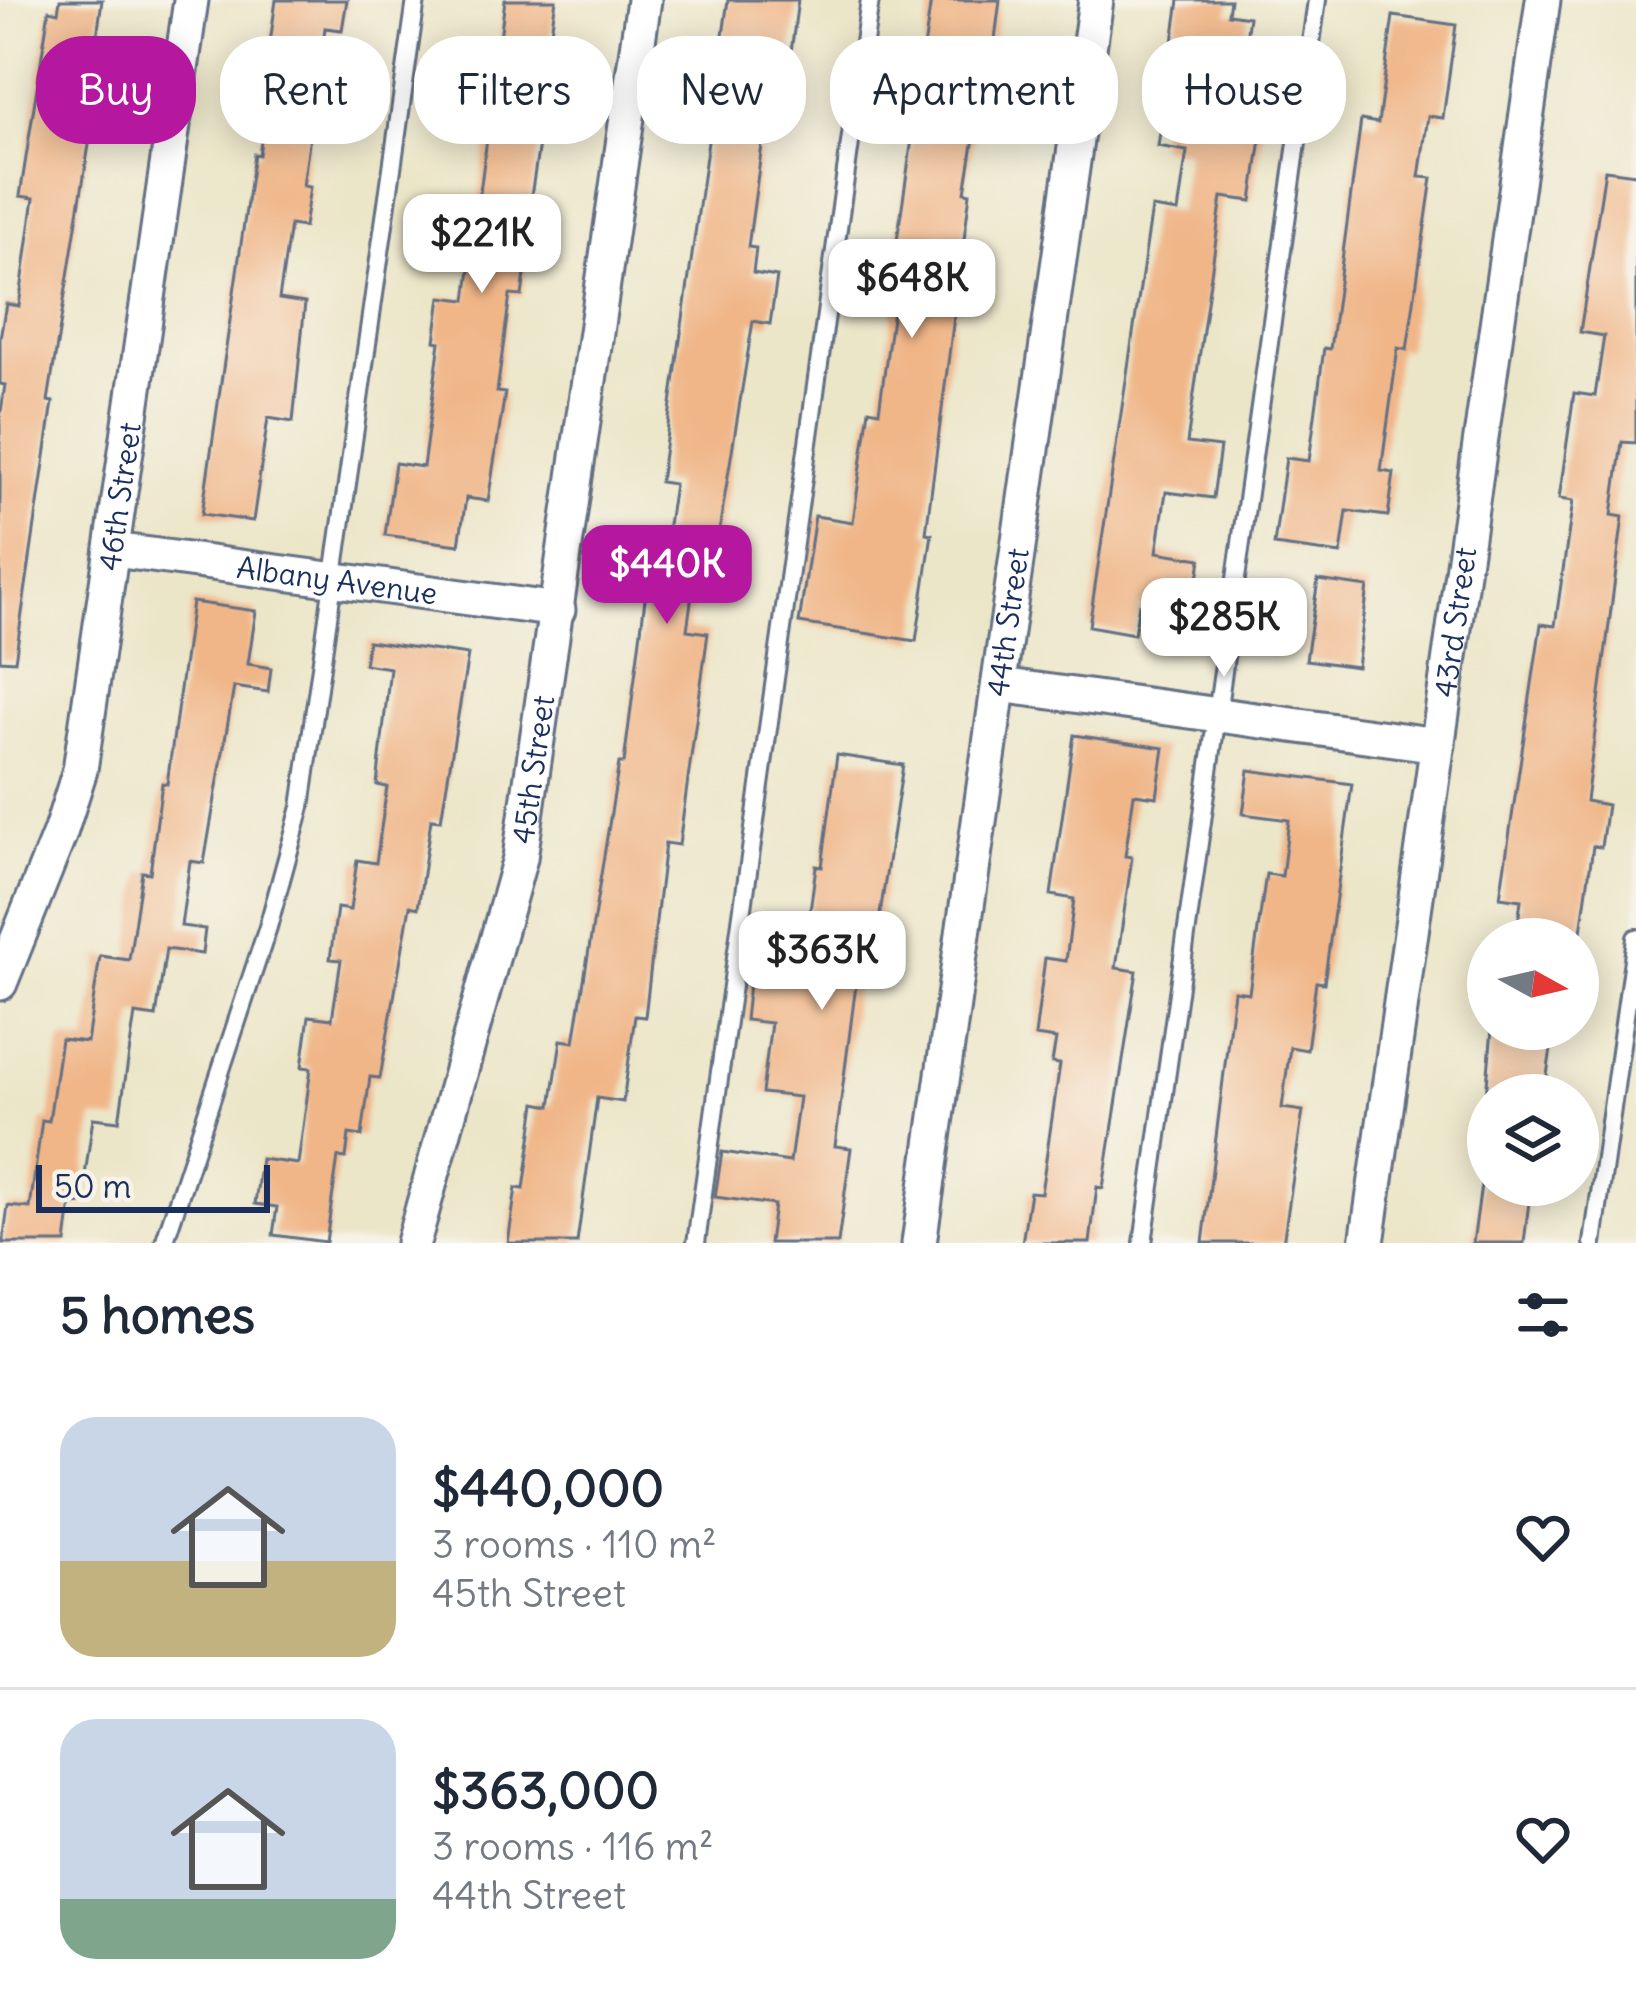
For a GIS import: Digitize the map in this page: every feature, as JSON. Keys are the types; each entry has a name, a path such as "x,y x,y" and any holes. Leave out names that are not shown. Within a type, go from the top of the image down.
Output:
{"street":[{"name":"46th Street","path":"0,983 80,770 191,0"},
{"name":"45th Street","path":"413,1243 520,859 644,0"},
{"name":"44th Street","path":"919,1243 1096,0"},
{"name":"43rd Street","path":"1367,1243 1543,0"},
{"name":"Albany Avenue","path":"114,550 559,610"},
{"path":"1000,685 1438,745"}],"lane":[{"path":"164,1243 268,927 302,807 416,0"},
{"path":"696,1243 870,0"},
{"path":"1143,1243 1317,0"},
{"path":"1593,1243 1636,938"}],"building":[{"path":"60,0 102,0 97,36 45,36 49,10 58,12"},
{"path":"276,0 347,0 342,30 325,28 324,36 271,36"},
{"path":"505,0 556,0 550,36 500,36"},
{"path":"728,0 798,0 793,36 723,36"},
{"path":"931,0 1000,0 995,36 926,36"},
{"path":"1179,0 1230,0 1228,14 1249,17 1246,36 1174,36"},
{"path":"1393,16 1456,25 1443,118 1428,116 1419,177 1432,178 1407,350 1398,348 1381,471 1394,473 1388,516 1347,511 1341,554 1274,545 1286,458 1309,461 1324,348 1330,349 1361,120 1378,123"},
{"path":"36,93 36,144 89,144 48,401 53,402 15,661 0,660 0,418 5,385 0,384 0,338 6,304 19,306 34,198 20,196"},
{"path":"261,144 309,144 303,186 310,187 304,227 290,225 279,299 305,303 293,422 268,418 253,521 202,514 254,154 259,155"},
{"path":"486,144 539,144 522,296 510,295 497,392 505,393 488,501 466,498 459,545 385,535 395,463 423,467 440,342 435,341 441,297 466,300"},
{"path":"708,144 762,144 748,247 756,248 753,273 777,277 770,324 753,321 712,575 695,573 687,630 708,633 679,845 665,843 645,1017 635,1016 623,1102 597,1098 577,1243 508,1243 516,1188 524,1189 536,1103 551,1106 561,1040 574,1042 619,763 624,763 646,591 658,593 674,484 660,482"},
{"path":"911,144 973,144 926,533 932,534 916,641 799,623 815,516 853,522 869,409 879,411 896,289 890,288"},
{"path":"1260,144 1252,201 1222,197 1187,443 1220,447 1213,498 1166,492 1157,552 1201,559 1193,613 1139,605 1134,634 1089,626 1152,208 1178,212 1187,151 1158,146"},
{"path":"1605,170 1636,174 1636,443 1622,442 1612,515 1623,517 1586,801 1607,805 1601,847 1593,846 1583,918 1519,918 1521,900 1500,897 1541,624 1555,626 1573,501 1559,499 1574,393 1595,396 1604,336 1580,332"},
{"path":"1318,580 1368,587 1357,667 1306,660"},
{"path":"192,602 256,611 248,664 271,668 268,692 234,687 204,863 190,861 181,926 205,929 202,954 166,949 156,1017 135,1014 119,1121 93,1118 81,1204 71,1203 66,1243 3,1243 8,1206 30,1208 42,1120 49,1121 61,1039 87,1042 100,956 129,960 142,872 150,873 162,783 167,784"},
{"path":"368,641 468,655 441,820 431,819 418,908 410,906 380,1078 370,1077 362,1136 349,1134 346,1158 338,1157 326,1242 273,1235 277,1207 255,1204 261,1159 298,1164 311,1068 302,1067 309,1016 332,1019 341,960 330,959 337,908 350,910 357,860 376,863 387,787 377,785 390,668 364,664"},
{"path":"1074,735 1164,748 1157,797 1134,794 1125,856 1132,857 1116,968 1137,971 1090,1243 1022,1243 1030,1192 1041,1193 1060,1064 1052,1063 1056,1039 1035,1036 1045,958 1066,961 1074,899 1051,895"},
{"path":"837,755 903,765 870,979 857,977 835,1146 851,1148 838,1243 769,1243 774,1205 715,1197 722,1152 790,1162 799,1097 762,1093 771,1023 745,1020 750,974 820,983 827,928 808,926 816,866 822,867"},
{"path":"1249,770 1352,784 1324,983 1316,982 1307,1050 1290,1047 1282,1108 1303,1111 1283,1243 1203,1243 1234,991 1249,993 1266,874 1282,876 1289,820 1243,814"},
{"path":"1490,1050 1551,1050 1547,1074 1488,1074"},
{"path":"1478,1206 1528,1206 1524,1243 1473,1243"}]}
